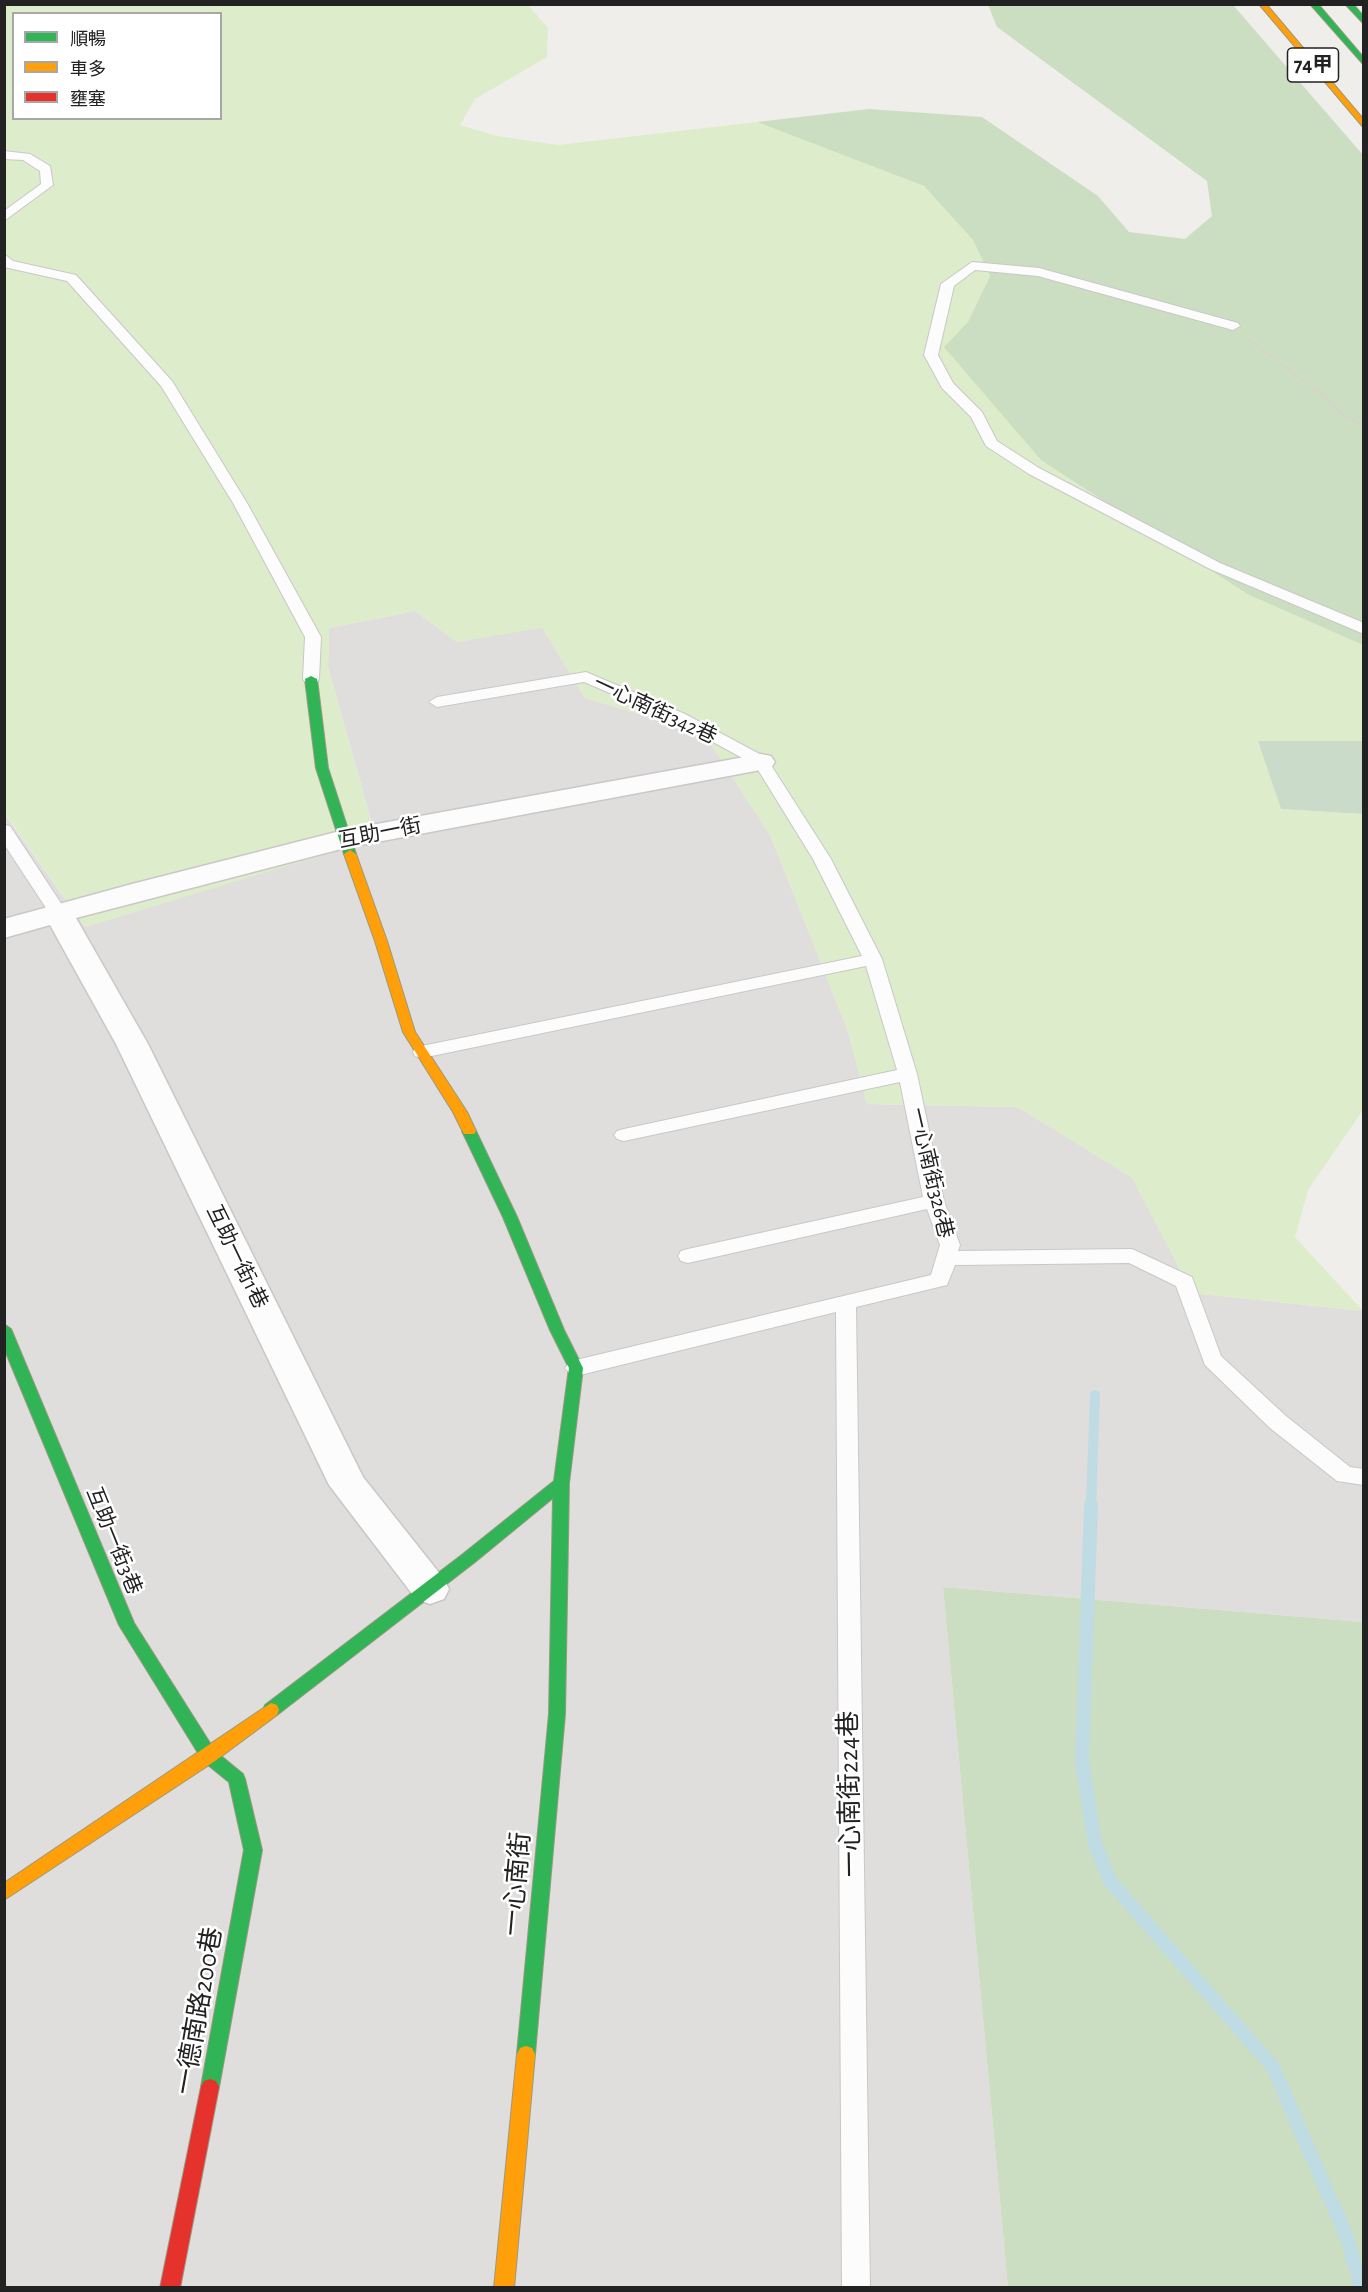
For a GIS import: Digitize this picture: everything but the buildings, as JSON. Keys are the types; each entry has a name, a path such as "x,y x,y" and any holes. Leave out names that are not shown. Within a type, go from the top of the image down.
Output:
{"street":[{"name":"74甲","path":"1262,4 1364,126"},
{"name":"74甲","path":"1313,4 1364,63"},
{"path":"1348,4 1364,22"},
{"path":"311,679 322,768 344,839 381,941 409,1032 460,1112 510,1217 557,1330 576,1368"},
{"name":"互助一街","path":"4,929 344,839 761,762"},
{"name":"互助一街1巷","path":"59,914 132,1044 348,1485 430,1589"},
{"name":"互助一街3巷","path":"4,1329 127,1625 208,1756"},
{"name":"一心南街","path":"504,2288 558,1714 561,1483 576,1368"},
{"path":"4,1893 208,1756 430,1589 561,1483"},
{"name":"一德南路200巷","path":"170,2288 192,2182 253,1850 237,1779 208,1756"}],"lane":[{"path":"4,155 26,157 46,169 47,185 4,218"},
{"path":"4,258 9,264 71,278 167,384 240,503 313,637 311,679"},
{"path":"1233,326 1039,272 972,266 948,284 931,355 947,385 977,415 991,443 1034,471 1215,566 1364,629"},
{"name":"一心南街342巷","path":"438,702 586,677 679,717 761,762"},
{"name":"一心南街326巷","path":"576,1368 940,1280 950,1245 934,1201 908,1074 873,959 822,860 761,762"},
{"path":"4,830 59,914"},
{"path":"422,1052 873,959"},
{"path":"624,1135 908,1074"},
{"path":"688,1257 934,1201"},
{"path":"946,1258 1132,1256 1185,1282 1212,1360 1278,1422 1345,1475 1364,1477"},
{"name":"一心南街224巷","path":"846,1301 856,2288"}],"path":[{"path":"1233,326 1255,346 1310,384 1345,417 1364,424"}],"shaded area":[{"path":"415,611 457,642 542,627 585,698 704,733 771,837 848,1031 867,1104 1018,1107 1133,1178 1192,1293 1363,1311 1363,1622 943,1587 1008,2287 5,2287 4,813 85,927 376,838 328,667 329,628"}],"green space":[{"path":"4,5 528,5 548,28 547,57 475,99 460,125 497,136 558,145 757,122 924,186 973,240 990,276 968,322 945,347 1249,595 1363,645 1363,741 1259,741 1281,809 1363,814 1363,1110 1308,1190 1295,1237 1363,1311 1192,1293 1132,1178 1018,1107 867,1104 848,1031 771,837 704,733 585,698 542,628 457,642 415,611 329,628 328,667 376,839 85,927 5,813"},
{"path":"988,5 1233,5 1363,155 1363,645 1249,595 1041,460 944,347 968,322 990,276 973,240 924,186 757,122 869,109 982,117 1098,196 1129,232 1185,239 1212,216 1207,181 997,27"},
{"path":"1258,741 1363,741 1363,814 1281,809"},
{"path":"943,1587 1363,1622 1363,2287 1008,2287"}],"waterway":[{"path":"1091,1506 1095,1395"},
{"path":"1091,1505 1082,1761 1095,1844 1110,1881 1273,2067 1348,2240 1361,2288"}],"traffic: fast":[{"path":"1313,4 1364,63"},
{"path":"1348,4 1364,22"},
{"path":"311,679 322,768 350,854"},
{"path":"271,1710 469,1558 561,1483 576,1368 557,1330 510,1217 469,1131"},
{"path":"4,1329 127,1625 209,1756 237,1779 253,1850 210,2087"},
{"path":"526,2054 557,1714 561,1483"}],"traffic: slow":[{"path":"1262,4 1364,126"},
{"path":"350,854 381,941 409,1032 460,1112 469,1131"},
{"path":"4,1893 209,1756 271,1710"},
{"path":"504,2288 526,2054"}],"traffic: jam":[{"path":"170,2288 210,2087"}]}
